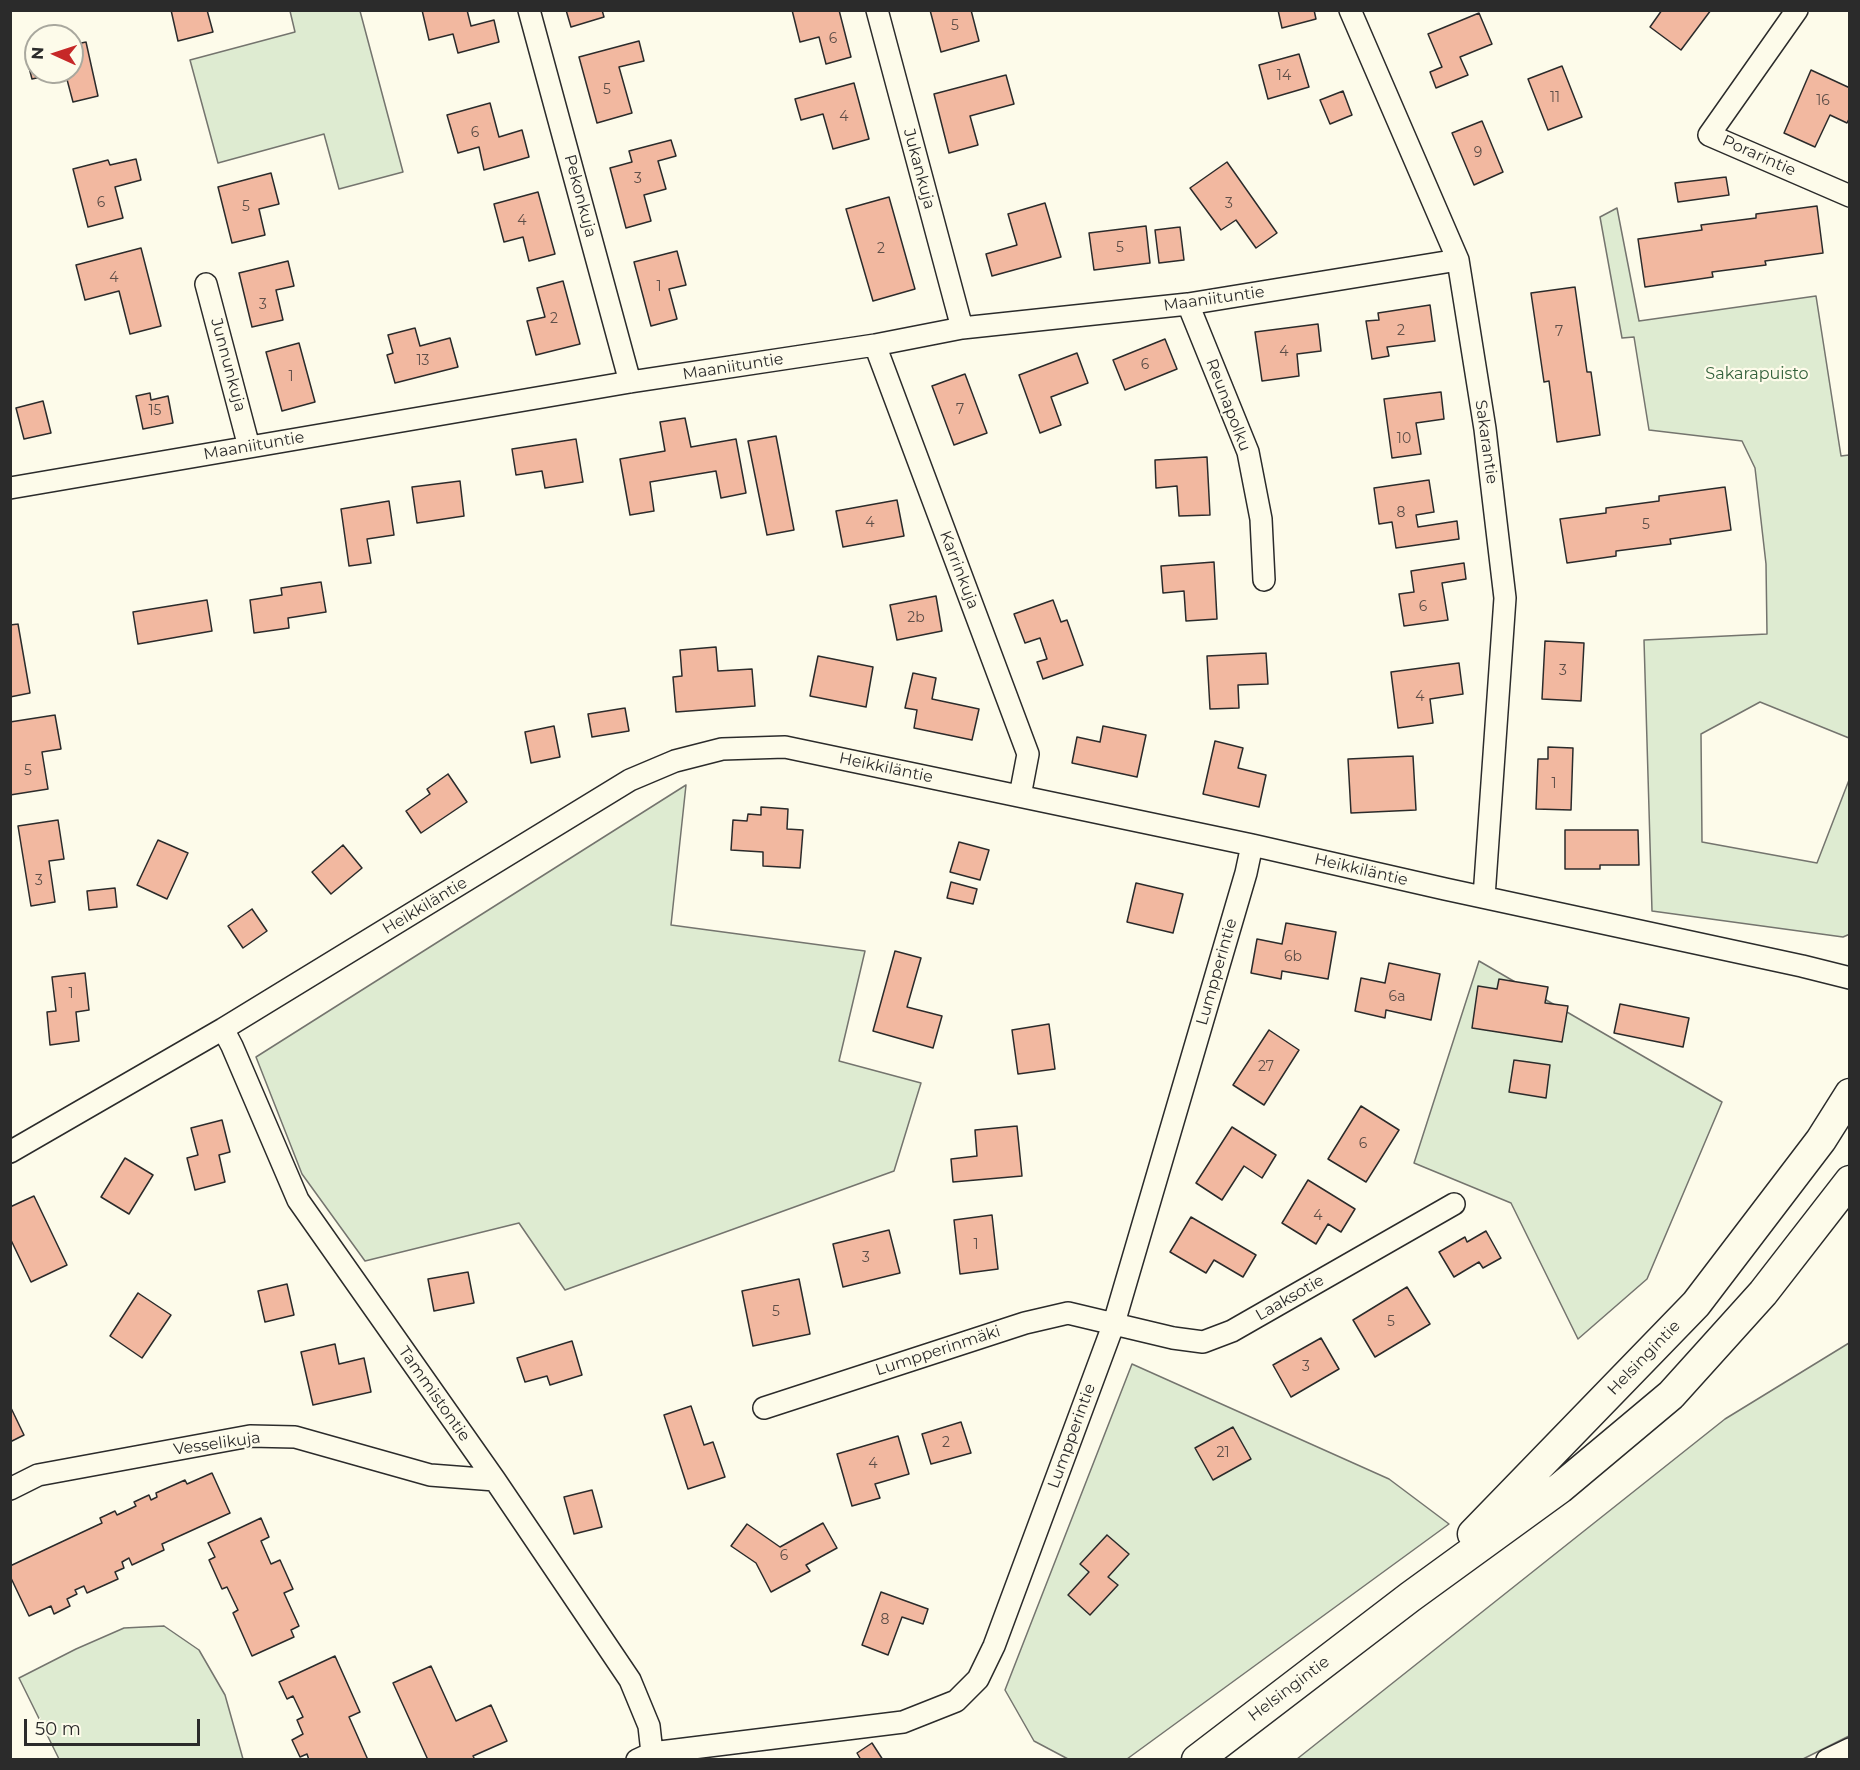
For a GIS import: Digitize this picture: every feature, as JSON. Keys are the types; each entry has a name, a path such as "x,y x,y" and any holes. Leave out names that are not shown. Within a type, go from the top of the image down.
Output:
{"main road":[{"name":"Helsingintie","path":"1410,1598 1696,1304 1821,1140 1850,1094"},
{"name":"Helsingintie","path":"1197,1760 1410,1598 1560,1488 1671,1395 1763,1293 1850,1181"}],"street":[{"name":"Pekonkuja","path":"529,10 630,382"},
{"name":"Jukankuja","path":"877,10 962,328"},
{"name":"Sakarantie","path":"1350,10 1458,260 1485,429 1505,598 1484,897"},
{"name":"Porarintie","path":"1797,10 1708,135 1850,196"},
{"name":"Maaniituntie","path":"10,488 630,382 875,345 962,328 1188,304 1458,260"},
{"name":"Junnunkuja","path":"206,284 249,447"},
{"name":"Reunapolku","path":"1188,304 1248,452 1261,519 1264,580"},
{"name":"Karrinkuja","path":"875,345 1028,754 1020,796"},
{"name":"Heikkiläntie","path":"10,1152 223,1029 630,780 675,761 722,750 785,747 1252,845 1850,978"},
{"name":"Lumpperintie","path":"645,1756 903,1722 956,1701 978,1679 994,1646 1114,1323 1246,873 1252,845"},
{"name":"Tammistontie","path":"223,1029 298,1200 495,1480 630,1680 649,1726 645,1756"},
{"name":"Laaksotie","path":"1114,1323 1173,1338 1203,1342 1232,1331 1454,1204"},
{"name":"Lumpperinmäki","path":"764,1408 1025,1323 1068,1313 1114,1323"},
{"name":"Vesselikuja","path":"10,1489 38,1475 250,1436 295,1437 430,1475 495,1480"},
{"path":"1827,1760 1850,1749"}],"green space":[{"path":"290,11 360,11 403,172 339,189 324,134 218,163 190,60 295,32"},
{"name":"Sakarapuisto","path":"1617,208 1639,321 1816,296 1841,456 1849,455 1849,738 1760,702 1701,734 1702,842 1817,863 1849,780 1850,934 1843,937 1652,911 1644,640 1767,634 1766,564 1755,468 1742,441 1649,430 1634,337 1622,338 1600,217"},
{"path":"686,785 671,925 865,951 839,1061 921,1083 894,1171 565,1290 519,1223 365,1261 302,1174 256,1057"},
{"path":"1479,961 1722,1102 1647,1279 1578,1339 1511,1203 1414,1163"},
{"path":"1849,1343 1849,1736 1801,1760 1297,1759 1725,1419"},
{"path":"1132,1364 1389,1479 1449,1524 1127,1759 1068,1759 1034,1741 1005,1690"},
{"path":"164,1626 199,1650 225,1695 243,1759 59,1759 19,1678 124,1628"}],"building":[{"path":"171,10 207,10 213,32 178,41"},
{"path":"422,10 467,10 471,26 494,20 499,42 458,53 453,34 429,40"},
{"path":"566,10 602,10 604,17 571,27"},
{"path":"792,10 839,10 851,57 826,64 819,37 800,42"},
{"path":"930,10 971,10 979,41 941,52"},
{"path":"1278,10 1314,10 1316,19 1282,28"},
{"path":"1662,10 1711,10 1681,50 1650,27"},
{"path":"1479,13 1492,44 1460,57 1468,75 1436,88 1430,72 1442,67 1428,34"},
{"path":"639,41 644,61 619,67 632,113 597,123 579,57"},
{"path":"84,42 86,42 98,96 73,102 68,84 84,84"},
{"path":"1299,54 1309,87 1268,99 1259,65"},
{"path":"1562,66 1582,117 1548,130 1528,79"},
{"path":"1811,70 1850,88 1850,117 1847,123 1830,115 1815,147 1784,133"},
{"path":"1006,75 1014,104 970,116 978,145 949,153 934,94"},
{"path":"854,83 869,139 833,149 823,114 801,120 795,99"},
{"path":"1343,91 1352,115 1330,124 1320,100"},
{"path":"490,103 499,137 522,130 529,157 484,170 479,147 458,153 447,115"},
{"path":"1482,121 1503,172 1474,185 1452,133"},
{"path":"671,140 676,156 658,161 666,189 644,195 651,221 626,228 610,168 632,162 629,151"},
{"path":"136,159 141,180 115,187 123,218 88,227 73,169 108,160 110,165"},
{"path":"1227,162 1277,233 1256,248 1236,220 1221,230 1190,188"},
{"path":"271,173 279,204 259,209 265,235 232,243 218,187"},
{"path":"1726,177 1729,195 1678,202 1675,183"},
{"path":"538,192 555,254 529,261 523,237 504,242 494,204"},
{"path":"889,197 915,289 873,301 846,209"},
{"path":"1045,203 1061,257 992,276 986,254 1017,245 1008,214"},
{"path":"1817,206 1823,253 1765,261 1766,265 1712,272 1713,277 1645,287 1638,239 1702,230 1701,225 1756,218 1756,214"},
{"path":"1146,226 1150,263 1094,270 1089,233"},
{"path":"1180,227 1184,260 1159,263 1155,230"},
{"path":"141,248 161,326 130,334 119,291 85,300 76,265"},
{"path":"677,251 686,285 669,289 677,319 651,326 634,262"},
{"path":"288,261 294,286 276,290 283,320 252,327 239,273"},
{"path":"563,281 580,344 536,355 527,321 545,317 537,288"},
{"path":"1575,287 1587,372 1591,372 1600,435 1557,442 1549,381 1544,382 1531,293"},
{"path":"1430,305 1435,341 1387,347 1389,356 1372,359 1366,321 1379,320 1378,313"},
{"path":"1318,324 1321,351 1297,354 1299,376 1262,381 1255,332"},
{"path":"415,328 420,346 450,338 458,367 395,383 387,355 393,353 388,335"},
{"path":"1165,339 1177,369 1125,390 1113,360"},
{"path":"299,343 315,402 282,411 266,352"},
{"path":"1077,353 1088,383 1051,397 1061,425 1040,433 1019,375"},
{"path":"965,374 987,433 954,445 932,386"},
{"path":"1441,392 1444,419 1416,423 1421,454 1392,458 1384,399"},
{"path":"150,393 151,400 168,396 173,423 143,429 136,396"},
{"path":"43,401 51,433 24,439 16,408"},
{"path":"685,418 691,447 736,439 746,493 721,498 716,471 650,482 654,511 630,515 620,459 665,451 660,422"},
{"path":"776,436 794,530 767,535 748,441"},
{"path":"576,439 583,482 545,488 542,471 516,475 512,449"},
{"path":"1207,457 1210,515 1179,516 1177,486 1156,488 1155,460"},
{"path":"1429,480 1434,512 1416,515 1418,527 1457,521 1459,539 1396,548 1392,522 1379,524 1374,488"},
{"path":"460,481 464,516 417,523 412,487"},
{"path":"1725,487 1731,530 1670,539 1671,544 1616,551 1616,556 1567,563 1560,519 1606,513 1606,508 1659,501 1659,496"},
{"path":"897,500 904,536 843,547 836,511"},
{"path":"389,501 394,535 367,539 371,563 349,566 341,509"},
{"path":"1214,562 1217,619 1186,621 1184,591 1163,593 1161,566"},
{"path":"1464,563 1466,579 1442,583 1448,620 1404,626 1399,594 1414,592 1411,571"},
{"path":"321,582 326,612 288,618 289,628 254,633 250,600 282,595 281,588"},
{"path":"936,596 942,631 897,640 890,605"},
{"path":"207,600 212,631 138,644 133,612"},
{"path":"1053,600 1061,622 1067,620 1083,665 1043,679 1037,662 1047,659 1040,638 1025,643 1014,614"},
{"path":"18,624 30,693 10,697 10,625"},
{"path":"1545,641 1584,643 1581,701 1542,699"},
{"path":"716,647 718,671 752,669 755,706 676,712 673,677 682,676 680,650"},
{"path":"1266,653 1268,684 1238,685 1239,708 1210,709 1207,656"},
{"path":"818,656 873,667 866,707 810,696"},
{"path":"1459,663 1463,694 1430,699 1433,723 1398,728 1391,672"},
{"path":"913,673 936,678 932,699 979,709 972,740 914,728 917,710 905,708"},
{"path":"625,708 629,731 592,737 588,714"},
{"path":"55,715 61,749 42,752 48,789 10,795 10,722"},
{"path":"554,726 560,757 531,763 525,732"},
{"path":"1103,726 1146,735 1137,777 1072,763 1077,737 1100,742"},
{"path":"1215,741 1243,748 1238,768 1266,775 1259,807 1203,794"},
{"path":"1548,747 1573,748 1571,810 1536,809 1538,759 1548,759"},
{"path":"1413,756 1416,810 1351,813 1348,759"},
{"path":"448,774 467,802 421,833 406,811 430,794 427,789"},
{"path":"761,807 788,809 787,829 803,830 800,868 763,866 763,852 731,850 733,820 747,821 748,814 761,815"},
{"path":"58,820 64,859 49,861 55,902 31,906 18,826"},
{"path":"1565,830 1638,830 1639,865 1600,865 1600,869 1565,869"},
{"path":"158,840 188,853 167,899 137,885"},
{"path":"959,842 989,850 980,880 950,872"},
{"path":"343,845 362,868 331,894 312,872"},
{"path":"951,882 977,889 973,904 947,898"},
{"path":"1136,883 1183,894 1173,933 1127,922"},
{"path":"115,888 117,907 89,910 87,891"},
{"path":"252,909 267,931 243,948 228,926"},
{"path":"1286,923 1336,932 1328,979 1282,971 1281,979 1251,973 1257,939 1282,944"},
{"path":"895,951 921,958 907,1007 942,1016 933,1048 873,1031"},
{"path":"1389,963 1440,974 1431,1020 1386,1010 1385,1018 1355,1011 1361,978 1385,983"},
{"path":"85,973 89,1010 76,1012 79,1041 50,1045 47,1012 56,1011 52,977"},
{"path":"1499,979 1548,987 1545,1003 1568,1006 1562,1042 1472,1028 1478,986 1497,989"},
{"path":"1620,1004 1689,1018 1683,1047 1614,1033"},
{"path":"1049,1024 1055,1069 1018,1074 1012,1030"},
{"path":"1269,1030 1299,1050 1264,1105 1233,1085"},
{"path":"1514,1060 1550,1065 1546,1098 1509,1092"},
{"path":"1361,1106 1399,1130 1366,1182 1328,1159"},
{"path":"222,1120 230,1152 219,1155 225,1182 195,1190 187,1158 198,1155 191,1128"},
{"path":"1017,1126 1022,1176 953,1182 951,1159 977,1156 975,1130"},
{"path":"1232,1127 1276,1155 1262,1178 1244,1166 1222,1200 1196,1183"},
{"path":"125,1158 153,1175 129,1214 101,1197"},
{"path":"1308,1180 1355,1209 1341,1232 1328,1224 1316,1244 1282,1223"},
{"path":"34,1196 67,1265 31,1282 10,1238 10,1207"},
{"path":"992,1215 998,1269 960,1274 954,1220"},
{"path":"1191,1217 1256,1255 1243,1277 1214,1260 1206,1273 1170,1252"},
{"path":"889,1230 900,1273 843,1287 833,1244"},
{"path":"1486,1231 1501,1258 1483,1268 1479,1262 1454,1277 1439,1252 1465,1237 1467,1242"},
{"path":"468,1272 474,1303 434,1311 428,1279"},
{"path":"799,1279 810,1334 753,1346 742,1291"},
{"path":"287,1284 294,1315 265,1322 258,1291"},
{"path":"1407,1287 1430,1324 1375,1357 1353,1320"},
{"path":"138,1293 171,1315 142,1358 110,1336"},
{"path":"1321,1338 1339,1369 1291,1397 1273,1365"},
{"path":"572,1341 582,1375 550,1385 547,1376 525,1382 517,1358"},
{"path":"335,1344 339,1364 364,1358 371,1392 313,1405 301,1352"},
{"path":"691,1406 704,1445 713,1442 725,1477 688,1489 664,1415"},
{"path":"10,1409 24,1435 10,1442"},
{"path":"961,1422 971,1453 931,1464 922,1434"},
{"path":"1233,1427 1251,1459 1213,1480 1195,1448"},
{"path":"898,1436 909,1474 875,1484 880,1498 852,1506 837,1454"},
{"path":"212,1473 230,1513 162,1544 164,1550 132,1565 129,1558 122,1562 124,1568 115,1572 118,1579 87,1593 84,1586 75,1590 77,1594 67,1599 70,1606 54,1614 51,1606 29,1616 10,1576 10,1566 102,1523 100,1518 115,1511 117,1515 136,1506 134,1502 149,1495 151,1500 157,1497 156,1493 185,1480 187,1484"},
{"path":"592,1490 602,1527 574,1534 564,1497"},
{"path":"261,1518 269,1537 261,1541 271,1564 280,1560 293,1589 284,1593 299,1626 291,1630 294,1637 252,1656 233,1613 238,1610 227,1587 222,1589 209,1560 215,1557 208,1543"},
{"path":"823,1523 837,1548 806,1565 810,1571 771,1592 756,1563 731,1546 747,1524 780,1547"},
{"path":"1107,1535 1129,1554 1108,1577 1118,1585 1090,1615 1068,1595 1089,1572 1080,1564"},
{"path":"881,1592 928,1609 923,1624 902,1617 888,1655 862,1645"},
{"path":"335,1656 360,1712 349,1717 368,1760 309,1760 307,1754 300,1757 292,1740 303,1734 297,1720 303,1717 293,1696 287,1699 279,1682"},
{"path":"431,1666 456,1721 491,1705 507,1741 473,1756 475,1760 428,1760 393,1683"},
{"path":"872,1743 883,1760 861,1760 857,1753"}]}
